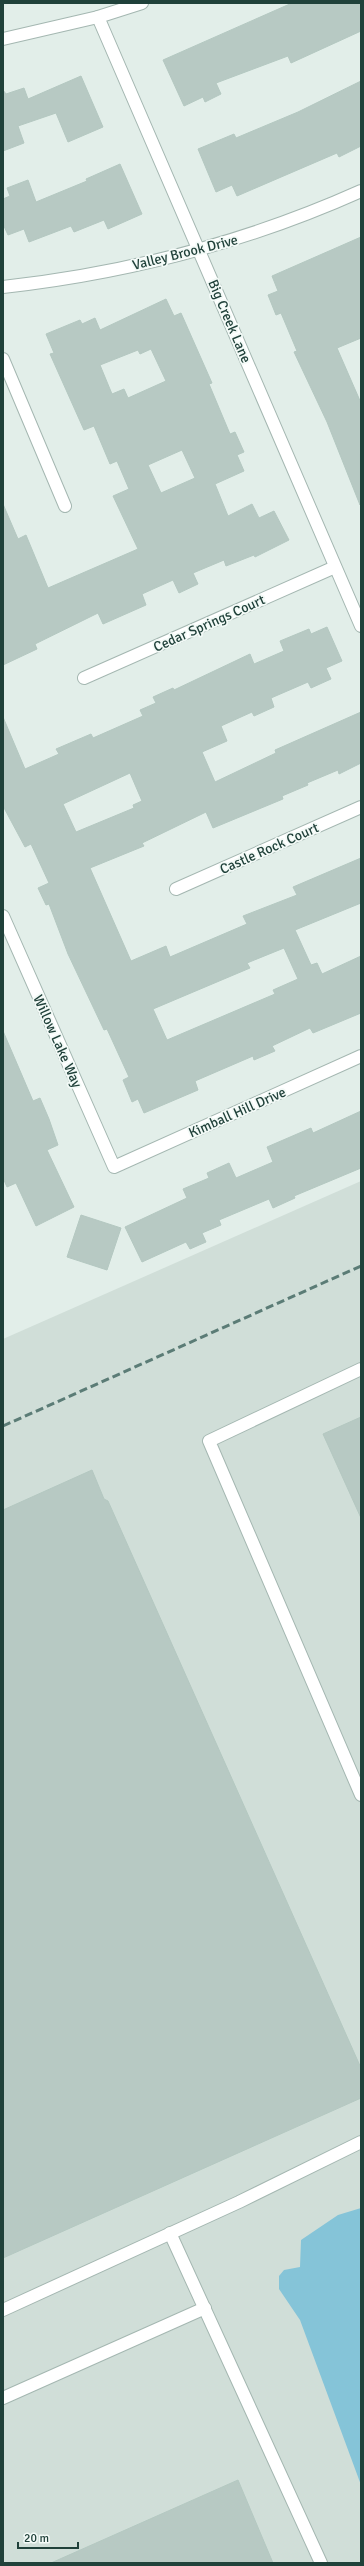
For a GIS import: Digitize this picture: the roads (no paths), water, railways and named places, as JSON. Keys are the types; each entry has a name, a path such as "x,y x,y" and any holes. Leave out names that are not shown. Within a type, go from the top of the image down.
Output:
{"street":[{"path":"3,39 98,17 142,3"},
{"name":"Big Creek Lane","path":"98,17 361,626"},
{"name":"Valley Brook Drive","path":"3,287 82,277 200,251 270,229 361,192"},
{"path":"3,359 65,506"},
{"name":"Cedar Springs Court","path":"84,678 335,567"},
{"name":"Castle Rock Court","path":"176,889 361,807"},
{"name":"Willow Lake Way","path":"3,916 114,1167"},
{"name":"Kimball Hill Drive","path":"114,1167 361,1056"},
{"path":"361,1369 209,1441 361,1795"},
{"path":"3,2310 170,2233 361,2142"},
{"path":"170,2233 321,2563"},
{"path":"3,2398 204,2308"}],"water":[{"path":"361,2208 361,2485 300,2320 279,2289 279,2276 284,2270 300,2267 301,2240 338,2215"}],"railway":[{"path":"3,1426 361,1266"}]}
